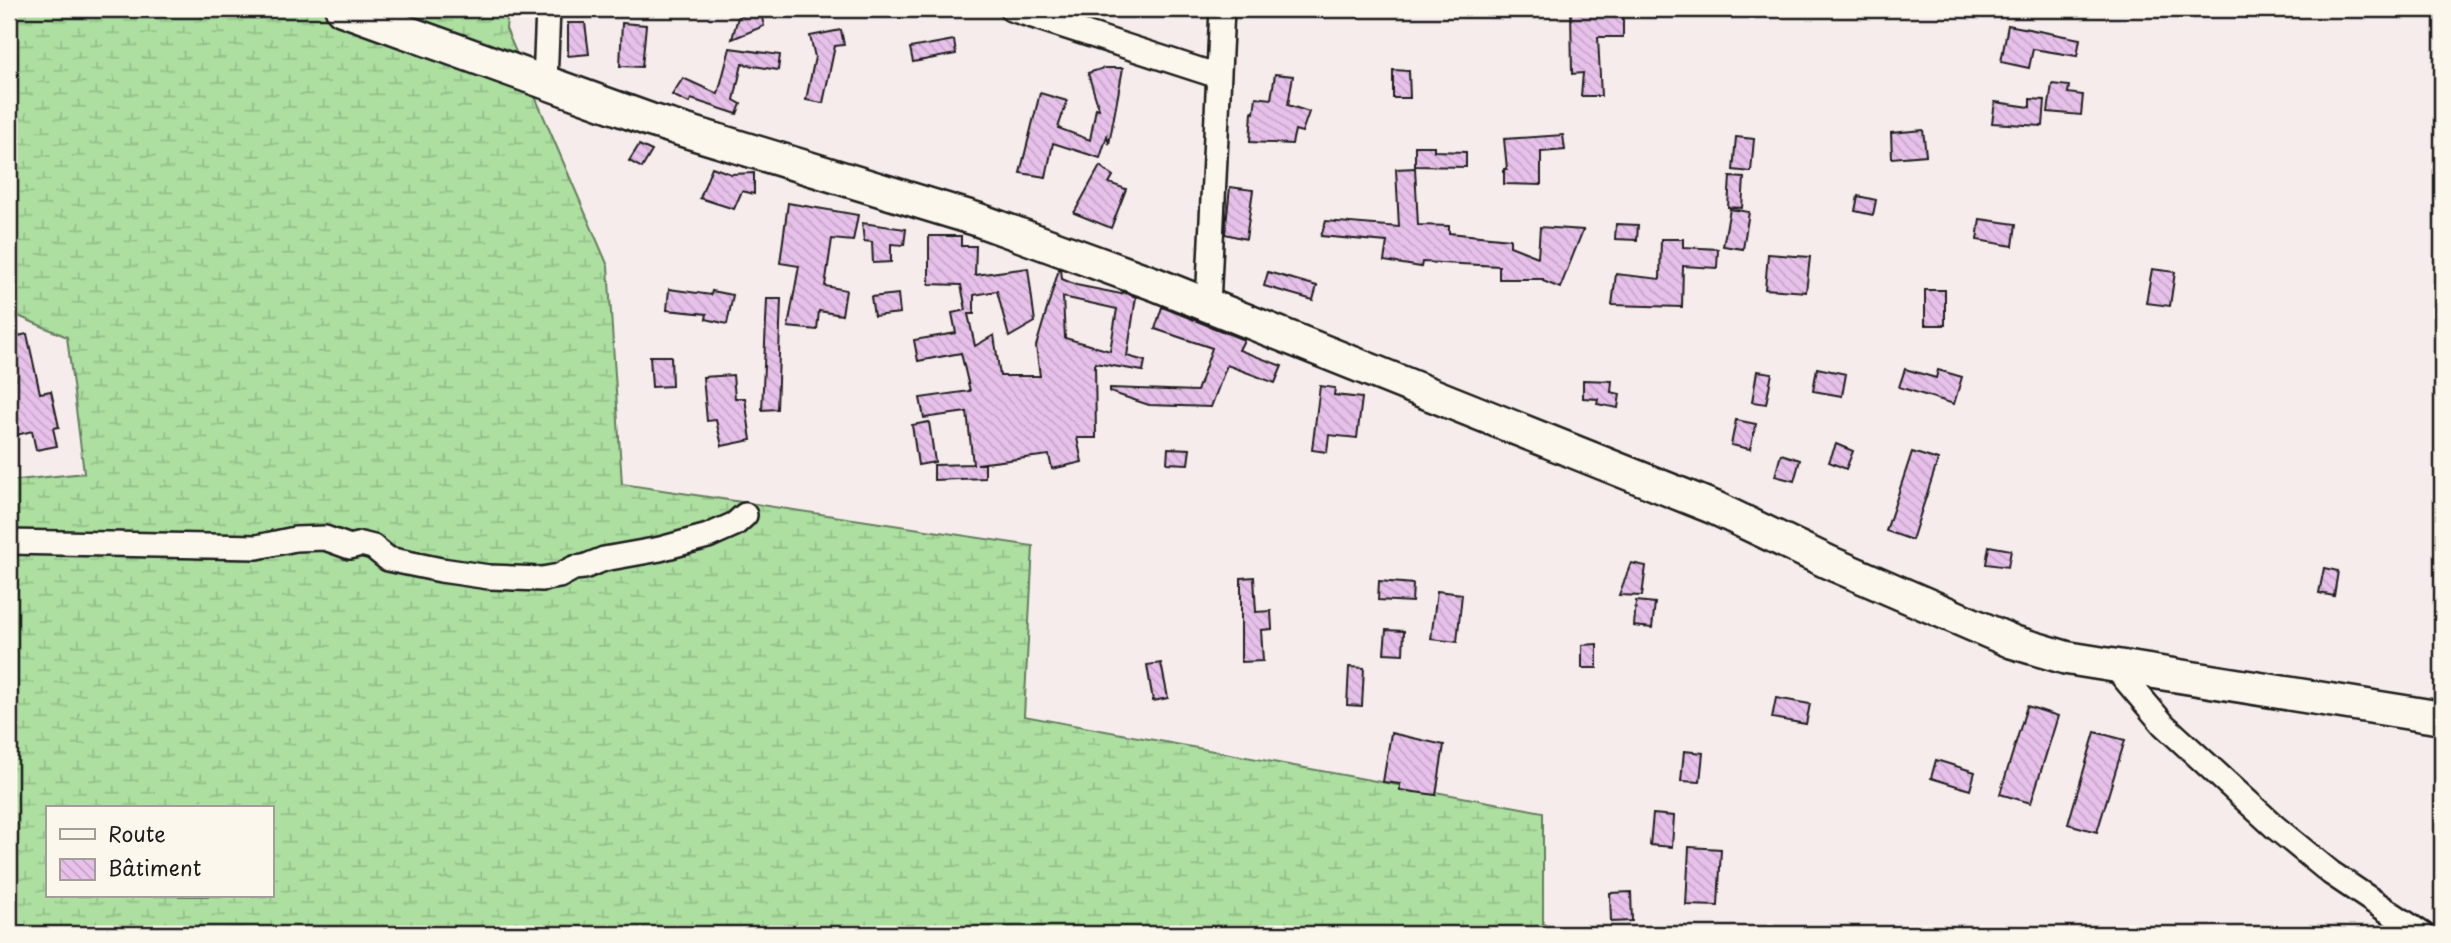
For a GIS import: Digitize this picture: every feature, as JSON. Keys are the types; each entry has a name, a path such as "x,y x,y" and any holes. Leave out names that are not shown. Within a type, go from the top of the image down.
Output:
{"main road":[{"path":"342,9 650,120 976,219 1208,305 1715,508 1828,562 2013,642 2067,658 2442,718"}],"street":[{"path":"545,82 548,9"},
{"path":"1011,9 1218,76"},
{"path":"1208,305 1222,9"},
{"path":"9,542 257,547 295,539 325,538 350,547 361,544 373,547 388,559 441,570 489,577 542,579 559,576 604,559 660,549 708,536 735,524 745,515"},
{"path":"2114,666 2164,725 2275,827 2331,873 2422,934"}],"green space":[{"path":"9,9 508,9 506,29 608,266 622,484 1033,546 1024,716 1543,812 1543,924 1563,934 9,934 9,481 84,473 67,337 9,312"}],"building":[{"path":"1571,9 1623,9 1623,37 1598,37 1601,96 1581,96 1583,73 1572,74"},
{"path":"760,10 764,26 732,39 738,17"},
{"path":"568,23 585,23 589,54 568,56"},
{"path":"622,23 646,25 642,67 620,66"},
{"path":"2008,25 2080,39 2077,56 2033,49 2029,68 2001,62"},
{"path":"841,30 844,45 835,46 823,103 806,100 815,57 810,36"},
{"path":"954,40 956,54 913,62 910,48"},
{"path":"730,48 780,55 778,70 742,64 734,100 741,104 737,114 691,99 689,103 672,95 683,78 718,94"},
{"path":"1104,68 1123,68 1109,144 1107,136 1100,158 1053,143 1046,177 1020,173 1040,93 1067,101 1058,128 1090,140 1096,108 1099,109 1088,73"},
{"path":"1393,70 1409,71 1410,98 1393,98"},
{"path":"1275,74 1293,76 1288,105 1309,112 1302,132 1295,130 1292,144 1250,142 1256,97 1271,99"},
{"path":"2052,84 2069,86 2068,93 2083,95 2081,115 2048,112"},
{"path":"2030,99 2045,100 2043,126 1992,123 1995,102 2030,107"},
{"path":"1923,130 1926,155 1892,158 1891,133"},
{"path":"1563,135 1565,150 1541,152 1541,185 1504,184 1504,169 1507,169 1504,139"},
{"path":"1736,137 1754,139 1751,172 1733,170"},
{"path":"639,145 652,151 642,168 629,161"},
{"path":"1415,146 1434,146 1434,151 1466,152 1466,167 1415,166"},
{"path":"1100,166 1113,176 1109,183 1126,189 1111,228 1074,213"},
{"path":"712,167 731,174 754,173 754,194 742,191 734,209 700,198"},
{"path":"1415,168 1418,225 1449,226 1449,233 1510,239 1510,246 1538,257 1540,227 1583,230 1560,288 1543,279 1499,279 1499,266 1422,262 1421,267 1384,261 1387,242 1321,236 1326,221 1399,227 1396,169"},
{"path":"1730,177 1744,178 1742,208 1728,207"},
{"path":"1230,187 1253,190 1246,239 1225,234"},
{"path":"1858,196 1876,200 1873,215 1855,211"},
{"path":"788,203 858,215 853,241 832,239 825,286 846,290 842,315 819,311 817,330 788,327 799,266 780,263"},
{"path":"1730,209 1749,212 1743,249 1723,246"},
{"path":"1980,219 2016,224 2013,246 1977,240"},
{"path":"862,223 906,229 904,245 891,244 891,262 873,263 872,242 864,241"},
{"path":"1616,224 1638,225 1637,240 1615,239"},
{"path":"929,236 961,236 961,246 976,246 975,275 1028,268 1035,322 1009,337 997,291 974,295 974,314 968,314 975,346 994,335 1000,376 1040,376 1036,346 1059,269 1062,279 1076,285 1121,294 1123,292 1136,297 1127,356 1145,361 1143,371 1095,363 1096,438 1077,438 1082,462 1052,469 1049,455 977,464 985,464 985,478 934,480 934,465 973,464 967,412 924,418 920,398 970,391 961,353 918,361 914,340 956,333 952,313 966,310 961,285 929,284","holes":["1063,297 1117,309 1110,351 1065,338"]},
{"path":"1661,239 1683,239 1683,247 1718,249 1717,268 1683,266 1682,307 1612,305 1616,274 1660,279"},
{"path":"1768,254 1810,257 1806,292 1765,289"},
{"path":"2152,269 2175,272 2170,306 2146,303"},
{"path":"1268,272 1317,286 1313,300 1264,286"},
{"path":"669,289 733,295 727,324 706,319 707,314 667,310"},
{"path":"1925,290 1945,290 1945,325 1925,325"},
{"path":"898,294 900,313 874,316 871,297"},
{"path":"767,299 781,299 777,409 762,410"},
{"path":"1162,307 1244,340 1239,350 1282,366 1275,383 1227,365 1211,407 1149,405 1110,392 1110,388 1197,391 1212,348 1155,329"},
{"path":"27,334 40,393 51,391 59,427 53,428 57,446 36,450 32,431 9,437 9,382 16,380 9,338"},
{"path":"650,356 671,356 672,386 652,387"},
{"path":"1817,368 1846,374 1842,396 1813,391"},
{"path":"1905,369 1936,378 1938,370 1962,377 1954,404 1899,387"},
{"path":"1757,371 1772,373 1766,404 1752,402"},
{"path":"733,375 735,398 745,398 751,440 722,446 716,420 707,421 703,377"},
{"path":"1583,380 1612,381 1611,392 1620,394 1618,408 1597,404 1598,399 1583,398"},
{"path":"1320,386 1335,388 1334,395 1362,398 1357,438 1329,435 1327,452 1312,450"},
{"path":"1736,420 1756,424 1750,449 1731,445"},
{"path":"929,422 935,462 918,465 912,425"},
{"path":"1836,444 1853,451 1846,469 1829,462"},
{"path":"1168,448 1190,449 1188,464 1167,463"},
{"path":"1912,452 1938,460 1912,540 1886,531"},
{"path":"1781,454 1800,460 1794,481 1775,476"},
{"path":"1989,546 2011,550 2008,567 1986,564"},
{"path":"1631,563 1646,566 1642,596 1619,595"},
{"path":"2324,568 2338,571 2334,596 2319,593"},
{"path":"1254,577 1256,612 1271,611 1272,629 1261,630 1263,661 1241,662 1241,578"},
{"path":"1379,581 1413,584 1412,602 1378,600"},
{"path":"1437,591 1462,594 1457,642 1431,639"},
{"path":"1636,601 1655,603 1652,628 1634,626"},
{"path":"1386,630 1404,631 1403,654 1384,653"},
{"path":"1597,644 1597,668 1582,668 1582,645"},
{"path":"1161,663 1168,698 1153,701 1147,665"},
{"path":"1349,667 1364,668 1362,706 1347,705"},
{"path":"1776,698 1810,704 1806,724 1772,718"},
{"path":"2027,706 2058,716 2031,803 2000,794"},
{"path":"2095,732 2125,740 2097,832 2068,824"},
{"path":"1391,733 1444,745 1436,795 1400,790 1400,784 1383,782"},
{"path":"1684,751 1703,753 1700,782 1681,781"},
{"path":"1936,760 1975,772 1970,790 1931,778"},
{"path":"1653,814 1674,816 1672,847 1650,845"},
{"path":"1689,847 1721,849 1718,906 1686,905"},
{"path":"1631,892 1632,921 1611,922 1610,893"}]}
